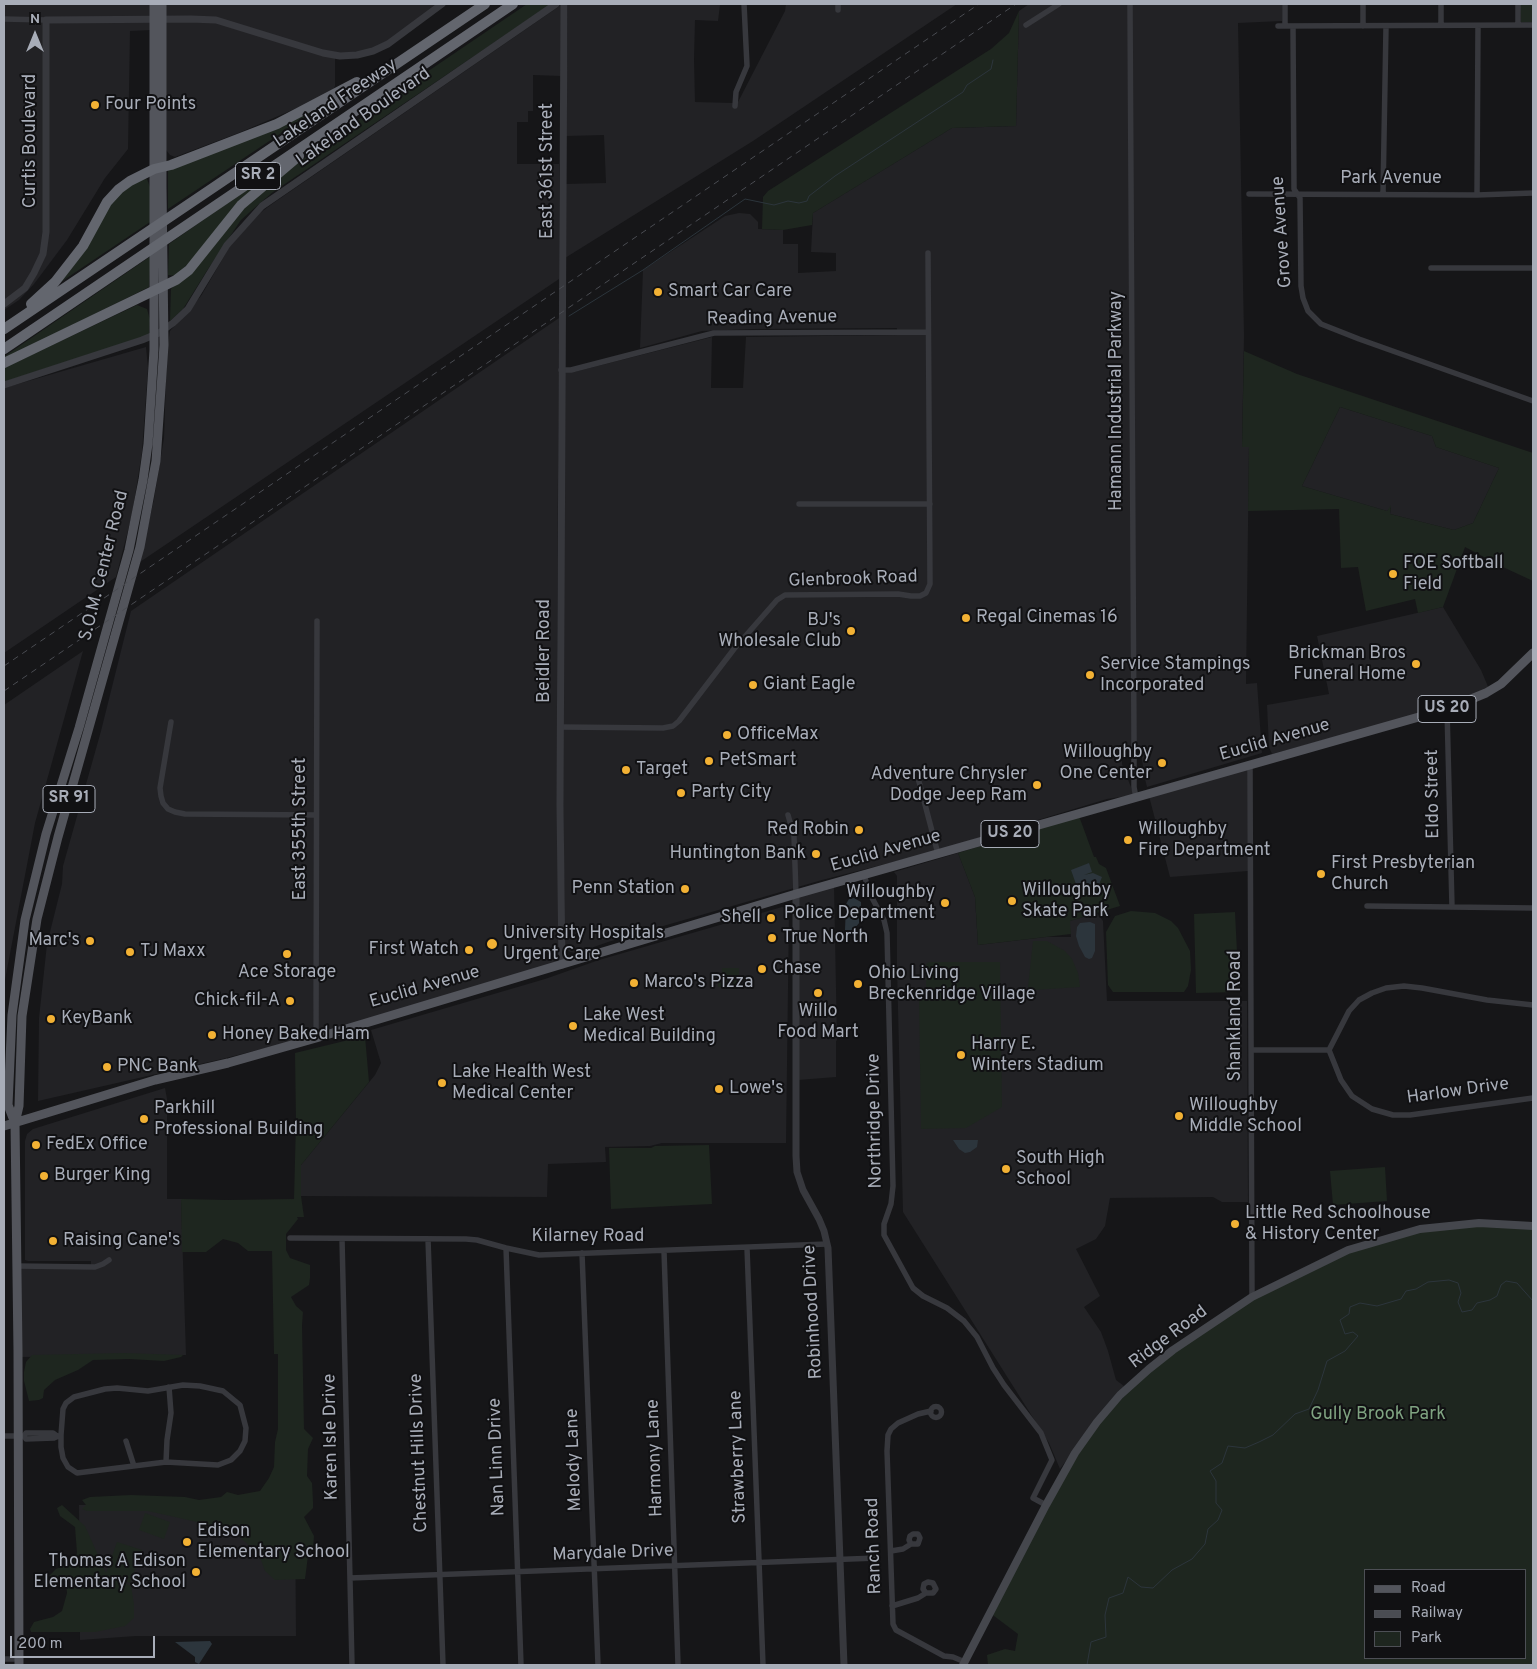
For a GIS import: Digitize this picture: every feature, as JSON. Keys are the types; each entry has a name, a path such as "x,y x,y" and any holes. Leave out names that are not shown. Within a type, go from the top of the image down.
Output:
{"highway":[{"name":"Lakeland Freeway","path":"5,328 485,4"},
{"name":"Lakeland Freeway","path":"4,350 513,4"},
{"path":"5,328 54,282 83,246 102,210 114,194 130,181 158,168 171,165 277,124 340,92 415,50"},
{"path":"4,363 159,290 176,280 189,270 241,205 269,180 421,70 442,52"}],"main road":[{"name":"S.O.M. Center Road","path":"19,1662 21,1436 15,1123 19,1106 22,1016 36,919 140,547 156,461 164,345 164,312 155,276 158,196 158,19 154,4"},
{"name":"S.O.M. Center Road","path":"158,19 162,4"},
{"name":"S.O.M. Center Road","path":"15,1123 8,1105 11,1038 18,962 25,920 46,834 129,550 143,480 148,444 155,319 163,270 158,196"},
{"name":"Euclid Avenue","path":"4,1126 155,1080 228,1063 316,1038 796,894 1447,709 1486,693 1501,684 1533,653"},
{"name":"Ridge Road","path":"964,1664 1046,1505 1083,1441 1120,1395 1173,1350 1252,1297 1348,1250 1420,1229 1479,1223 1533,1226"}],"street":[{"path":"4,19 216,20 322,53 340,56 357,55 373,51 388,44 442,4"},
{"name":"Lakeland Boulevard","path":"4,384 159,333 188,309 227,245 262,206 556,4"},
{"name":"East 361st Street","path":"561,338 564,4"},
{"path":"736,106 736,92 747,66 744,4"},
{"path":"1026,25 1059,4"},
{"name":"Hamann Industrial Parkway","path":"1130,4 1134,786 1136,798"},
{"path":"1285,4 1286,26"},
{"path":"1363,4 1363,26"},
{"path":"1441,4 1441,25"},
{"path":"1518,4 1518,25"},
{"name":"Curtis Boulevard","path":"4,304 25,288 43,254 46,232 46,20"},
{"path":"1278,26 1533,25"},
{"name":"Grove Avenue","path":"1293,26 1294,189 1300,198 1301,286 1302,298 1308,312 1321,324 1533,401"},
{"path":"1383,194 1386,26"},
{"path":"1477,195 1478,26"},
{"name":"Park Avenue","path":"1249,194 1477,195 1533,193"},
{"name":"Glenbrook Road","path":"560,727 663,728 673,726 685,714 734,649 778,600 785,595 898,594 920,596 926,593 930,584 928,252"},
{"path":"1431,268 1533,268"},
{"name":"Reading Avenue","path":"561,370 570,370 714,334 928,332"},
{"name":"Beidler Road","path":"561,338 560,804 562,965"},
{"path":"799,504 930,504"},
{"name":"East 355th Street","path":"316,1038 317,621"},
{"name":"Eldo Street","path":"1447,709 1452,908"},
{"path":"172,722 160,788 160,796 168,808 185,814 316,814"},
{"name":"Shankland Road","path":"1250,764 1252,1297"},
{"path":"917,774 938,854"},
{"name":"Robinhood Drive","path":"788,815 794,836 796,894 797,1172 803,1190 820,1219 826,1244 844,1665"},
{"name":"Northridge Drive","path":"864,875 871,896 884,920 887,933 894,1186 891,1204 884,1224 884,1235 913,1288 923,1296 947,1308 964,1321 976,1337 997,1374 1040,1433 1052,1460 1033,1498 1046,1505"},
{"path":"1367,906 1533,908"},
{"path":"1251,1050 1329,1050 1342,1022 1359,1000 1386,988 1404,986 1422,988 1487,1000 1533,1005"},
{"name":"Harlow Drive","path":"1329,1050 1341,1080 1352,1096 1372,1109 1393,1115 1410,1115 1533,1098"},
{"name":"Kilarney Road","path":"290,1238 478,1240 506,1248 539,1254 826,1244"},
{"name":"Karen Isle Drive","path":"342,1239 352,1665"},
{"name":"Chestnut Hills Drive","path":"428,1239 443,1665"},
{"name":"Nan Linn Drive","path":"506,1248 521,1665"},
{"name":"Strawberry Lane","path":"747,1248 763,1665"},
{"name":"Harmony Lane","path":"664,1251 678,1665"},
{"name":"Melody Lane","path":"582,1253 598,1665"},
{"path":"17,1266 95,1267 109,1260"},
{"path":"183,1385 200,1386 223,1391 240,1405 246,1428 245,1441 240,1451 231,1460 218,1465 166,1462 77,1473 68,1467 63,1458 59,1435 66,1402 74,1397 105,1389 117,1388 148,1391 169,1387 183,1385"},
{"path":"166,1462 171,1413 169,1387"},
{"name":"Ranch Road","path":"931,1411 918,1414 898,1423 890,1429 888,1435 886,1451 893,1624 896,1630 944,1656 953,1657 964,1664"},
{"path":"4,1436 21,1436 26,1433 52,1433 59,1435"},
{"path":"126,1441 134,1466"},
{"path":"891,1551 903,1549 911,1544"},
{"name":"Marydale Drive","path":"350,1578 877,1558"},
{"path":"892,1606 918,1598 926,1593"},
{"path":"4,1659 19,1662"}],"shaded area":[{"path":"4,4 151,4 152,30 130,31 128,149 105,178 67,240 34,284 19,300 4,310"},
{"path":"166,4 438,4 388,42 376,48 335,58 335,86 332,93 241,132 175,157 166,150"},
{"path":"568,4 730,4 720,5 718,21 695,20 695,102 733,103 738,102 785,11 786,4 957,4 753,141 565,258 565,184 606,183 604,135 566,136"},
{"path":"1029,4 1282,4 1282,21 1238,23 1244,335 1242,447 1249,447 1246,684 1257,683 1262,753 1147,787 1140,747 1122,746 1122,764 1134,795 1107,799 929,853 822,880 608,942 577,953 570,952 566,949 565,945 563,800 564,372 574,372 712,337 711,388 743,388 746,337 897,335 897,328 702,331 640,348 643,270 725,216 739,213 750,214 758,222 758,229 783,230 783,244 798,244 798,273 836,271 836,253 811,252 813,213 952,128 1016,126 1019,11"},
{"path":"561,5 561,76 533,75 533,111 528,111 528,122 517,122 517,164 559,164 559,279 140,562 154,499 164,438 167,349 170,331 201,296 230,246 260,213 272,204"},
{"path":"559,318 557,639 560,962 318,1034 315,969 313,1036 38,1101 39,1018 47,944 62,884 63,866 101,731 131,611"},
{"path":"146,347 148,368 142,452 132,515 116,577 4,653 4,388"},
{"path":"1340,407 1432,436 1436,447 1499,468 1473,523 1454,530 1390,514 1391,507 1387,511 1302,486"},
{"path":"1443,607 1481,670 1489,689 1448,707 1272,754 1269,747 1267,705 1329,694 1317,636"},
{"path":"83,651 35,823 4,985 4,705"},
{"path":"1248,768 1248,871 1170,877 1149,796"},
{"name":"South High School","path":"958,853 975,897 978,945 1046,937 1071,937 1069,921 1097,913 1103,921 1107,1001 1247,1001 1248,1202 1222,1202 1213,1197 1110,1198 1105,1226 1096,1239 1076,1249 1100,1296 1084,1307 1101,1332 1116,1380 1124,1386 1060,1469 1049,1443 903,1212 897,968 897,876 894,872"},
{"path":"1089,863 1092,872 1084,875 1093,873 1102,877 1098,887 1087,883 1077,887 1071,870"},
{"path":"834,885 836,1077 798,1080 798,895"},
{"path":"854,898 861,902 861,910 864,917 848,933 845,930 846,904 849,899"},
{"path":"782,907 789,911 786,1143 662,1143 650,1146 605,1147 606,1162 548,1164 547,1197 301,1196 301,1165 375,1075 381,1063 371,1030 545,979 599,960"},
{"path":"1090,922 1095,924 1095,951 1092,958 1089,959 1085,957 1076,936 1077,927 1080,923"},
{"path":"165,1088 167,1099 167,1199 181,1199 186,1355 21,1357 19,1268 91,1268 91,1261 25,1260 25,1141 27,1134 33,1129"},
{"path":"953,1140 978,1140 977,1147 965,1153 959,1149"},
{"name":"Edison Elementary School","path":"79,1505 295,1505 296,1636 136,1636 80,1640"},
{"path":"210,1641 212,1644 199,1664 195,1662 195,1657 175,1642"}],"green space":[{"path":"527,4 551,4 273,192 259,204 241,220 183,309 170,321 171,289 242,207 285,172 390,97"},
{"path":"1520,4 1533,4 1533,22 1521,22"},
{"path":"1019,11 1016,126 952,128 813,213 812,225 783,230 762,229 763,197 768,191 991,49 1009,33"},
{"path":"319,105 320,107 168,209 168,170"},
{"path":"147,179 150,187 150,222 52,288 117,194 140,180"},
{"path":"253,185 255,188 200,251 176,276 168,275 169,244"},
{"path":"151,256 149,287 6,358 5,356"},
{"path":"137,305 147,309 150,320 149,335 4,382 4,368"},
{"path":"1244,351 1297,374 1533,453 1533,581 1465,547 1443,607 1418,613 1415,599 1366,611 1358,567 1341,568 1339,509 1248,511 1249,447 1242,447","holes":["1340,407 1432,436 1436,447 1499,468 1473,523 1454,530 1390,514 1391,505 1387,511 1302,486"]},
{"path":"1079,816 1094,857 1096,857 1099,864 1106,868 1120,906 1070,921 1071,934 978,945 975,897 958,853"},
{"path":"1131,911 1155,913 1171,921 1178,928 1190,951 1191,970 1188,986 1184,992 1113,992 1108,985 1106,932 1115,916"},
{"path":"1235,912 1239,992 1196,993 1194,914"},
{"path":"1033,941 1047,941 1065,951 1072,959 1078,973 1080,987 1033,990 1028,987"},
{"name":"Harry E. Winters Stadium","path":"929,962 1000,962 1002,1107 966,1128 921,1129 919,997 926,997 926,964"},
{"path":"722,968 739,968 739,987 718,987 718,982 722,981"},
{"path":"365,1036 369,1082 301,1165 301,1196 304,1217 297,1217 298,1219 286,1234 286,1250 290,1258 310,1265 309,1285 291,1297 296,1306 303,1312 304,1429 313,1438 308,1449 307,1476 312,1483 313,1508 304,1517 314,1536 313,1548 308,1556 305,1579 275,1580 265,1571 261,1560 250,1546 237,1535 224,1528 148,1511 87,1511 82,1509 86,1505 82,1500 90,1497 131,1495 185,1497 199,1500 221,1497 227,1492 238,1495 260,1491 269,1478 274,1467 275,1442 278,1429 278,1354 274,1354 272,1251 248,1251 238,1243 223,1239 206,1252 182,1252 181,1199 294,1199 295,1053"},
{"path":"709,1145 712,1204 611,1209 609,1148"},
{"path":"1385,1167 1387,1201 1333,1205 1330,1171"},
{"name":"Gully Brook Park","path":"1478,1223 1533,1225 1533,1665 988,1665 987,1655 1005,1649 1015,1651 1018,1634 990,1613 1083,1441 1149,1369 1252,1297 1348,1250 1420,1229"},
{"path":"124,1353 183,1355 164,1361 129,1359 93,1360 78,1370 55,1380 44,1390 43,1398 29,1401 24,1381 24,1372 26,1362 32,1355"},
{"path":"62,1505 85,1526 106,1573 117,1542 142,1550 130,1583 113,1577 131,1586 134,1618 125,1626 95,1632 31,1632 30,1629 34,1622 53,1617 62,1611 67,1593 66,1583 49,1576 56,1569 72,1562 77,1553 75,1527 60,1516 57,1508"},
{"path":"145,1513 170,1522 164,1539 139,1530"}],"waterway":[{"path":"569,316 643,270 745,199 774,205 788,201 799,203 807,201 809,196 835,176 963,92 967,85 991,69 993,60"},
{"path":"1087,1665 1091,1642 1106,1637 1105,1615 1109,1598 1123,1593 1128,1577 1141,1587 1153,1588 1172,1570 1192,1559 1205,1544 1208,1529 1218,1520 1222,1510 1216,1503 1216,1481 1210,1471 1222,1463 1228,1446 1245,1448 1259,1442 1273,1435 1295,1414 1309,1409 1318,1390 1327,1361 1345,1351 1358,1336 1353,1332 1345,1334 1340,1320 1349,1314 1350,1307 1360,1303 1377,1306 1401,1299 1406,1291 1416,1289 1428,1282 1449,1280 1458,1283 1461,1293 1458,1302 1462,1312 1472,1310 1477,1303 1497,1296 1501,1285 1506,1281 1517,1283 1533,1301"}],"railway":[{"path":"4,666 979,4"},
{"path":"4,691 1016,4"}],"place":[{"name":"Four Points","path":"95,105"},
{"name":"Smart Car Care","path":"658,292"},
{"name":"FOE Softball Field","path":"1393,574"},
{"name":"Regal Cinemas 16","path":"966,618"},
{"name":"BJ's Wholesale Club","path":"851,631"},
{"name":"Brickman Bros Funeral Home","path":"1416,664"},
{"name":"Service Stampings Incorporated","path":"1090,675"},
{"name":"Giant Eagle","path":"753,685"},
{"name":"OfficeMax","path":"727,735"},
{"name":"PetSmart","path":"709,761"},
{"name":"Willoughby One Center","path":"1162,763"},
{"name":"Target","path":"626,770"},
{"name":"Adventure Chrysler Dodge Jeep Ram","path":"1037,785"},
{"name":"Party City","path":"681,793"},
{"name":"Red Robin","path":"859,830"},
{"name":"Willoughby Fire Department","path":"1128,840"},
{"name":"Huntington Bank","path":"816,854"},
{"name":"First Presbyterian Church","path":"1321,874"},
{"name":"Penn Station","path":"685,889"},
{"name":"Willoughby Skate Park","path":"1012,901"},
{"name":"Willoughby Police Department","path":"945,903"},
{"name":"Shell","path":"771,918"},
{"name":"True North","path":"772,938"},
{"name":"Marc's","path":"90,941"},
{"name":"University Hospitals Urgent Care","path":"492,944"},
{"name":"First Watch","path":"469,950"},
{"name":"TJ Maxx","path":"130,952"},
{"name":"Ace Storage","path":"287,954"},
{"name":"Chase","path":"762,969"},
{"name":"Marco's Pizza","path":"634,983"},
{"name":"Ohio Living Breckenridge Village","path":"858,984"},
{"name":"Willo Food Mart","path":"818,993"},
{"name":"Chick-fil-A","path":"290,1001"},
{"name":"KeyBank","path":"51,1019"},
{"name":"Lake West Medical Building","path":"573,1026"},
{"name":"Honey Baked Ham","path":"212,1035"},
{"name":"Harry E. Winters Stadium","path":"961,1055"},
{"name":"PNC Bank","path":"107,1067"},
{"name":"Lake Health West Medical Center","path":"442,1083"},
{"name":"Lowe's","path":"719,1089"},
{"name":"Willoughby Middle School","path":"1179,1116"},
{"name":"Parkhill Professional Building","path":"144,1119"},
{"name":"FedEx Office","path":"36,1145"},
{"name":"South High School","path":"1006,1169"},
{"name":"Burger King","path":"44,1176"},
{"name":"Little Red Schoolhouse & History Center","path":"1235,1224"},
{"name":"Raising Cane's","path":"53,1241"},
{"name":"Edison Elementary School","path":"187,1542"},
{"name":"Thomas A Edison Elementary School","path":"196,1572"}]}
